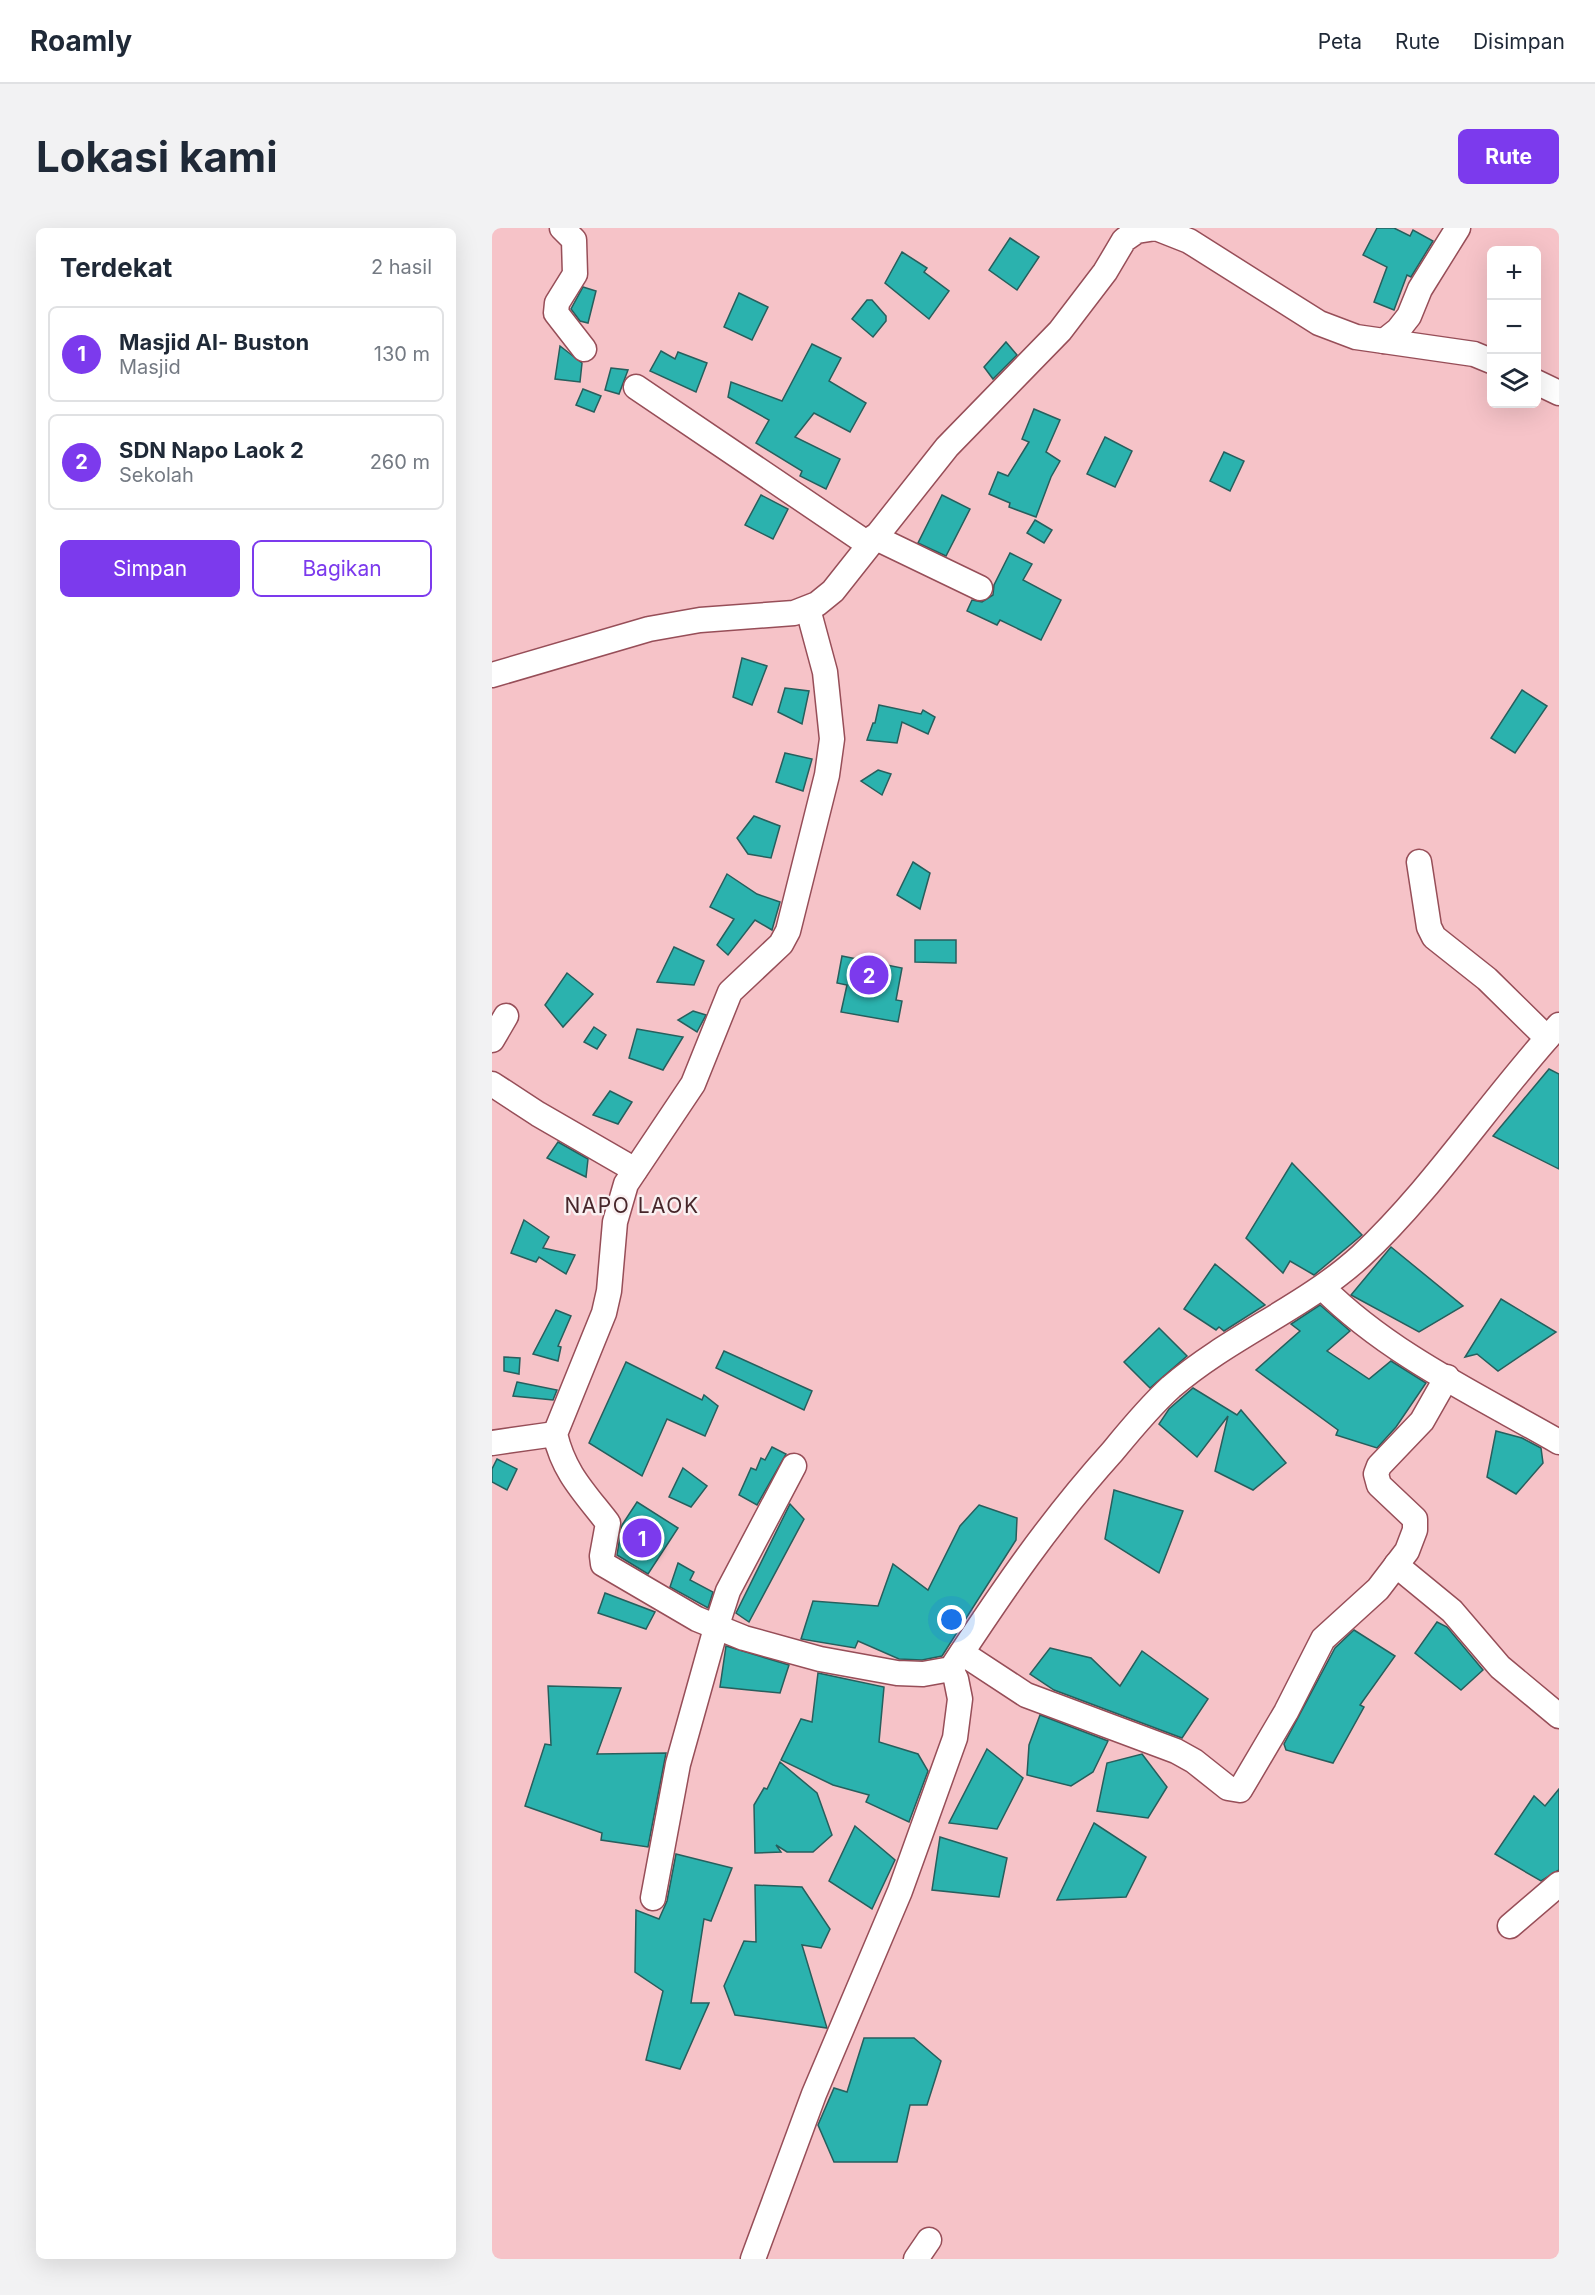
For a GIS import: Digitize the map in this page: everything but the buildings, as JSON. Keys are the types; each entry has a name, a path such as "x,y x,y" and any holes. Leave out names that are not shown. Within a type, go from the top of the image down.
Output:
{"street":[{"path":"562,228 574,240 574,274 557,303 556,313 584,350"},
{"path":"492,675 649,629 700,620 760,617 808,609 833,591 871,540 947,447 1060,331 1105,272 1124,240 1137,231 1156,228 1189,241 1319,323 1356,337 1474,354 1487,359"},
{"path":"1384,341 1398,330 1409,316 1420,289 1458,228"},
{"path":"1541,384 1559,393"},
{"path":"636,387 871,540 980,588"},
{"path":"808,609 825,672 832,739 827,776 788,931 781,944 730,992 693,1084 626,1184 615,1222 609,1292 604,1313 555,1434 559,1451 571,1478 608,1523 602,1556 603,1564 716,1628 820,1659 897,1673 923,1674 956,1661 1026,1695 1176,1751 1235,1791 1240,1790 1286,1712 1323,1639 1361,1607 1396,1565 1413,1536 1415,1519 1379,1485 1376,1474 1379,1466 1422,1421 1447,1377"},
{"path":"753,2259 814,2094 900,1891 955,1738 960,1698 956,1679 956,1661 1014,1573 1052,1521 1158,1400 1171,1387 1239,1338 1323,1288 1362,1255 1400,1215 1553,1031 1434,936 1427,915 1419,862"},
{"path":"492,1040 506,1016"},
{"path":"492,1084 538,1114 635,1170"},
{"path":"1323,1288 1358,1320 1391,1344 1559,1442"},
{"path":"492,1443 555,1434"},
{"path":"653,1898 678,1764 716,1628 738,1573 794,1466"},
{"path":"1396,1565 1452,1611 1500,1667 1559,1716"},
{"path":"1510,1926 1559,1884"}],"place":[{"name":"SDN Napo Laok 2","path":"869,975"},
{"name":"Masjid Al- Buston","path":"642,1538"}],"district":[{"name":"NAPO LAOK","path":"632,1206"}]}
